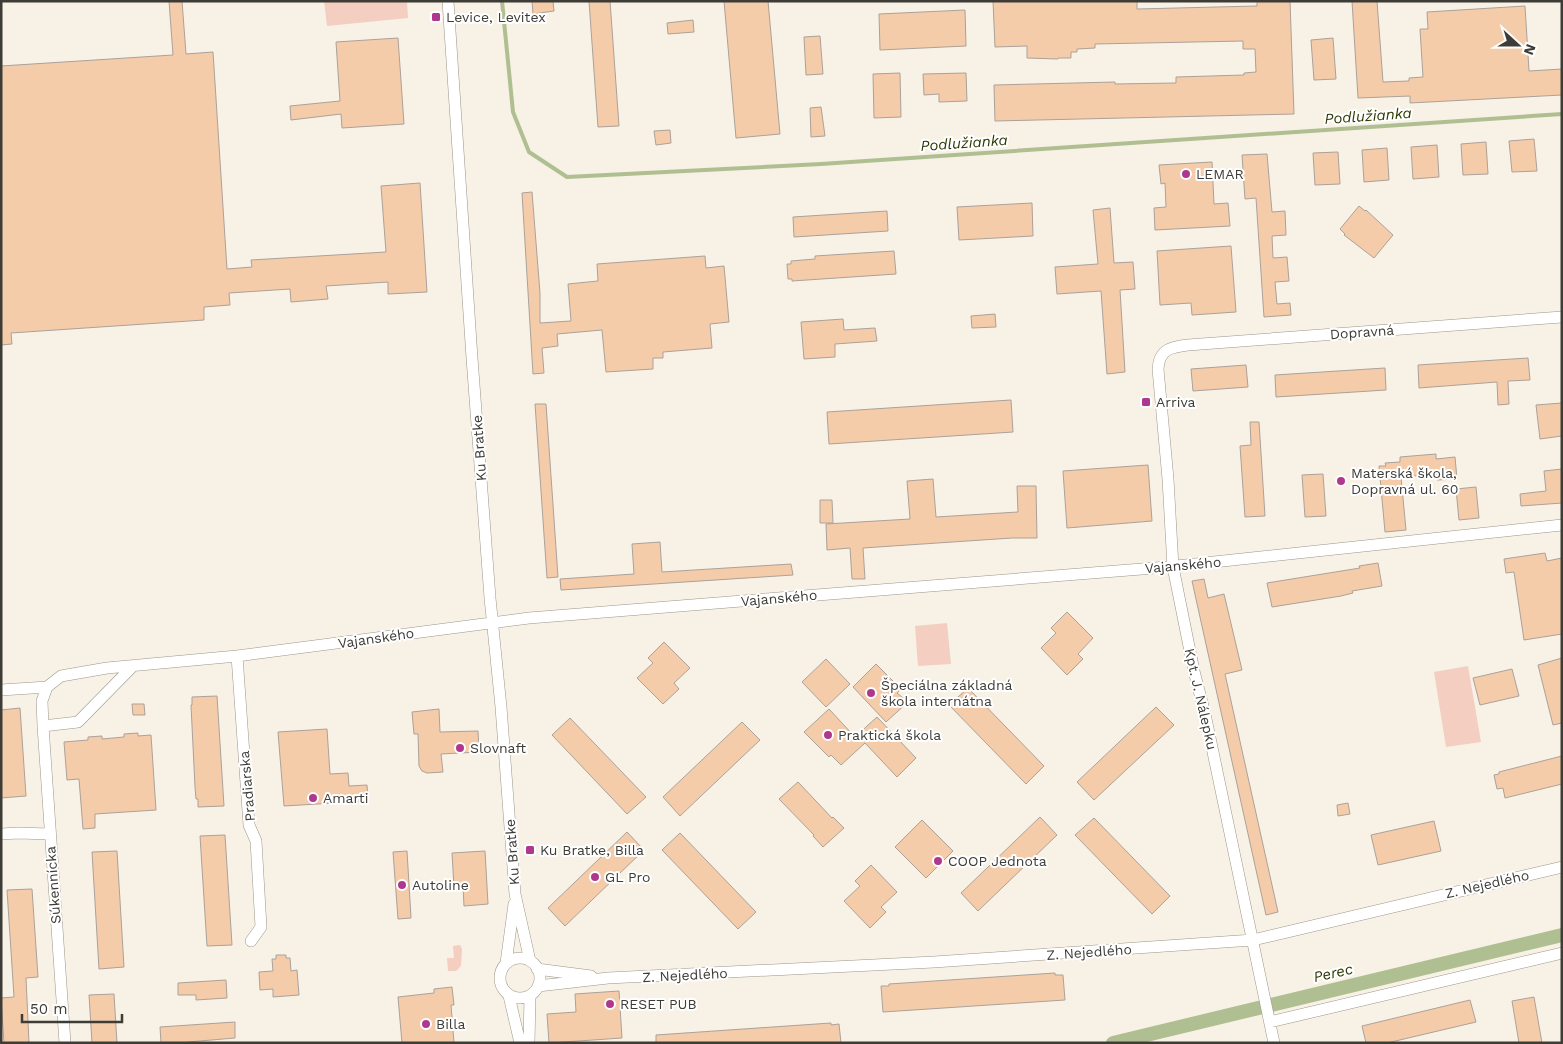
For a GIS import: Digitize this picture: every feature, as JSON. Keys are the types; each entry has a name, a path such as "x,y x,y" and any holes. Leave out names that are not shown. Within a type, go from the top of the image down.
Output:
{"street":[{"name":"Ku Bratke","path":"448,1 472,365 515,894 534,965"},
{"name":"Dopravná","path":"1164,352 1173,347 1198,344 1562,317"},
{"name":"Kpt. J. Nálepku","path":"1164,352 1158,361 1158,369 1168,479 1173,567 1274,1043"},
{"name":"Vajanského","path":"1,690 47,687 61,676 72,673 237,656 529,618 1173,567 1562,525"},
{"name":"Pradiarska","path":"237,656 249,825 256,840 261,927 251,941"},
{"path":"43,726 78,722 133,666"},
{"name":"Súkennícka","path":"47,687 42,700 43,726 65,1043"},
{"path":"1,834 50,834"},
{"name":"Z. Nejedlého","path":"538,986 608,978 934,962 1253,940 1562,867"},
{"name":"Ku Bratke","path":"506,963 515,894"},
{"path":"1269,1019 1562,953"},
{"path":"518,958 534,965 540,979 535,992 530,996 519,999 509,996 503,990 499,979 502,968 506,963 518,958"},
{"name":"Z. Nejedlého","path":"534,965 608,978"},
{"path":"509,996 520,1043"},
{"path":"529,1043 530,996"}],"shaded area":[{"path":"324,1 407,1 408,18 327,26"},
{"path":"947,623 951,664 918,666 915,626"},
{"path":"1468,666 1481,742 1446,747 1434,672"},
{"path":"460,945 462,949 461,966 456,971 448,971 447,958 454,958 453,946"}],"building":[{"path":"169,1 182,1 186,54 213,52 227,269 252,267 251,260 386,252 381,186 420,183 427,292 388,294 388,282 326,286 328,299 291,302 290,289 229,293 230,305 204,307 204,320 11,333 12,344 1,345 1,66 173,55"},
{"path":"532,1 553,1 554,11 533,14"},
{"path":"589,1 610,1 619,126 598,127"},
{"path":"724,1 768,1 780,134 736,138"},
{"path":"993,1 1137,1 1137,9 1257,6 1257,1 1290,1 1294,114 995,121 994,85 1115,82 1115,84 1176,83 1176,77 1244,75 1244,73 1256,72 1255,49 1243,49 1243,41 1095,44 1095,48 1077,49 1077,52 1071,52 1071,58 1027,58 1027,46 995,47"},
{"path":"1352,1 1377,1 1383,82 1409,81 1409,78 1423,77 1420,29 1428,29 1427,12 1525,6 1529,71 1562,69 1562,95 1410,103 1410,96 1358,98"},
{"path":"965,10 966,46 880,50 879,14"},
{"path":"693,20 694,32 668,34 667,23"},
{"path":"820,36 823,74 806,75 804,37"},
{"path":"398,38 404,124 342,128 341,114 291,120 290,106 340,101 336,42"},
{"path":"1333,38 1336,79 1314,80 1311,40"},
{"path":"900,73 901,117 874,118 873,74"},
{"path":"966,73 967,101 939,102 939,94 924,95 923,74"},
{"path":"821,107 825,136 811,137 810,108"},
{"path":"670,130 671,143 656,145 654,131"},
{"path":"1534,139 1537,171 1512,172 1509,141"},
{"path":"1486,142 1488,174 1463,175 1461,144"},
{"path":"1437,145 1439,177 1413,179 1411,147"},
{"path":"1387,148 1389,180 1364,182 1362,150"},
{"path":"1338,152 1340,184 1315,185 1313,153"},
{"path":"1267,154 1272,212 1285,211 1286,235 1272,236 1273,258 1287,257 1289,281 1275,282 1277,304 1290,303 1291,315 1264,317 1256,198 1245,199 1242,155"},
{"path":"1212,162 1214,204 1228,203 1230,226 1155,230 1154,208 1166,207 1165,183 1161,184 1159,165"},
{"path":"532,192 540,293 540,323 571,321 568,284 598,281 597,264 705,256 706,268 724,266 729,322 710,324 712,348 663,352 663,358 653,358 653,369 606,372 602,330 557,334 558,346 542,348 544,373 533,374 522,193"},
{"path":"1032,203 1033,236 959,240 957,207"},
{"path":"1359,206 1393,235 1374,258 1344,235 1340,229"},
{"path":"1110,208 1114,263 1133,262 1135,289 1120,290 1125,372 1107,374 1101,291 1057,294 1055,267 1098,264 1093,210"},
{"path":"887,211 888,231 794,237 793,217"},
{"path":"1231,246 1236,312 1192,315 1191,303 1160,305 1157,251"},
{"path":"894,251 896,274 792,281 792,279 788,279 787,264 791,264 791,261 815,259 815,256"},
{"path":"995,314 996,327 972,328 971,316"},
{"path":"843,319 844,330 875,328 877,341 835,344 835,357 804,359 801,322"},
{"path":"1528,358 1530,380 1508,381 1509,404 1498,405 1497,382 1419,388 1418,365"},
{"path":"1246,365 1248,387 1193,391 1191,369"},
{"path":"1385,368 1386,390 1276,397 1275,375"},
{"path":"1011,400 1013,432 829,444 827,412"},
{"path":"1562,403 1562,436 1540,439 1536,405"},
{"path":"535,404 546,404 558,577 547,578"},
{"path":"1250,422 1259,422 1265,516 1245,517 1240,446 1251,445"},
{"path":"1436,454 1436,459 1455,457 1457,479 1437,480 1437,474 1401,477 1406,530 1385,532 1379,466 1386,466 1385,463 1400,462 1400,457"},
{"path":"1148,465 1152,521 1067,528 1063,471"},
{"path":"1562,469 1562,503 1521,506 1520,494 1546,491 1544,471"},
{"path":"1323,474 1326,516 1305,517 1302,475"},
{"path":"933,479 936,517 1018,512 1017,486 1036,486 1037,538 863,548 865,579 852,579 850,548 827,550 826,524 910,519 907,481"},
{"path":"1476,487 1479,518 1459,520 1456,489"},
{"path":"820,500 832,500 833,523 820,523"},
{"path":"660,542 662,572 791,564 793,575 561,590 560,579 634,574 632,544"},
{"path":"1545,553 1547,561 1562,558 1562,634 1524,640 1514,572 1506,573 1504,559"},
{"path":"1378,563 1382,586 1352,591 1353,593 1341,596 1272,607 1267,583 1360,568 1359,566"},
{"path":"1204,579 1208,598 1224,594 1242,670 1225,674 1278,912 1266,915 1192,581"},
{"path":"1067,612 1093,638 1078,654 1083,659 1067,675 1041,648 1056,633 1051,628"},
{"path":"664,642 690,668 674,683 679,689 663,704 637,678 653,663 648,658"},
{"path":"1562,658 1562,723 1553,725 1538,665"},
{"path":"826,659 850,684 826,707 802,682"},
{"path":"876,664 901,689 897,693 908,702 886,722 853,687"},
{"path":"1512,669 1519,696 1480,705 1473,678"},
{"path":"968,688 1044,766 1026,784 949,705"},
{"path":"217,696 224,806 198,807 195,787 192,697"},
{"path":"132,704 144,704 145,715 133,715"},
{"path":"1156,707 1174,725 1094,800 1077,782"},
{"path":"20,708 26,796 1,798 1,710"},
{"path":"439,709 440,732 478,731 479,752 441,754 443,772 427,773 422,771 419,766 418,734 414,734 412,712"},
{"path":"829,709 855,737 877,717 916,758 897,777 865,743 841,765 831,755 829,757 804,732"},
{"path":"570,718 646,797 627,814 552,735"},
{"path":"742,722 760,740 680,816 663,797"},
{"path":"327,729 330,774 348,773 349,786 367,785 368,801 284,806 278,732"},
{"path":"138,733 138,736 151,735 156,810 95,814 95,828 83,829 79,779 67,780 64,742 88,740 88,737 102,736 102,739 124,737 124,734"},
{"path":"1562,756 1562,784 1505,798 1503,788 1497,789 1494,775 1499,774 1499,772"},
{"path":"798,782 844,828 823,847 779,799"},
{"path":"1348,803 1350,814 1338,816 1337,805"},
{"path":"1040,817 1057,835 978,911 961,893"},
{"path":"1094,818 1170,896 1152,914 1075,835"},
{"path":"922,820 953,851 926,878 895,847"},
{"path":"1434,821 1441,851 1378,865 1371,835"},
{"path":"627,832 644,850 565,926 548,908"},
{"path":"680,833 756,912 738,929 662,850"},
{"path":"225,835 232,945 207,946 200,836"},
{"path":"117,851 124,967 99,969 92,852"},
{"name":"Autoline","path":"407,851 411,918 398,919 393,852"},
{"path":"485,851 488,904 464,906 463,886 454,887 452,853"},
{"path":"871,865 897,892 881,907 886,912 870,928 844,901 860,886 855,881"},
{"path":"32,889 38,977 26,978 29,1043 4,1043 1,998 14,997 7,890"},
{"path":"276,955 286,955 286,958 290,958 291,971 297,970 299,995 273,997 273,989 260,990 259,972 273,971 272,959 276,959"},
{"path":"1055,973 1055,975 1063,975 1065,1000 883,1012 881,986 889,986 889,984"},
{"path":"226,980 227,998 196,1000 196,995 178,995 178,983"},
{"name":"Billa","path":"452,987 454,1005 451,1005 454,1043 402,1043 398,997 434,993 434,989"},
{"path":"619,991 622,1038 549,1043 547,1014 576,1012 575,994"},
{"path":"114,994 117,1043 92,1043 89,995"},
{"path":"1534,997 1542,1043 1519,1043 1512,1001"},
{"path":"1470,1000 1476,1022 1387,1043 1366,1043 1362,1026"},
{"path":"235,1022 235,1038 188,1043 161,1043 160,1027"},
{"path":"831,1023 831,1025 839,1024 841,1043 656,1043 656,1035"}],"waterway":[{"name":"Podlužianka","path":"502,1 513,112 529,152 567,177 821,164 1562,114"},
{"name":"Perec","path":"1113,1043 1562,935"}],"place":[{"name":"Levice, Levitex","path":"436,17"},
{"name":"LEMAR","path":"1186,174"},
{"name":"Arriva","path":"1146,402"},
{"name":"Materská škola, Dopravná ul. 60","path":"1341,481"},
{"name":"Špeciálna základná škola internátna","path":"871,693"},
{"name":"Praktická škola","path":"828,735"},
{"name":"Slovnaft","path":"460,748"},
{"name":"Amarti","path":"313,798"},
{"name":"Ku Bratke, Billa","path":"530,850"},
{"name":"COOP Jednota","path":"938,861"},
{"name":"GL Pro","path":"595,877"},
{"name":"Autoline","path":"402,885"},
{"name":"RESET PUB","path":"610,1004"},
{"name":"Billa","path":"426,1024"}]}
